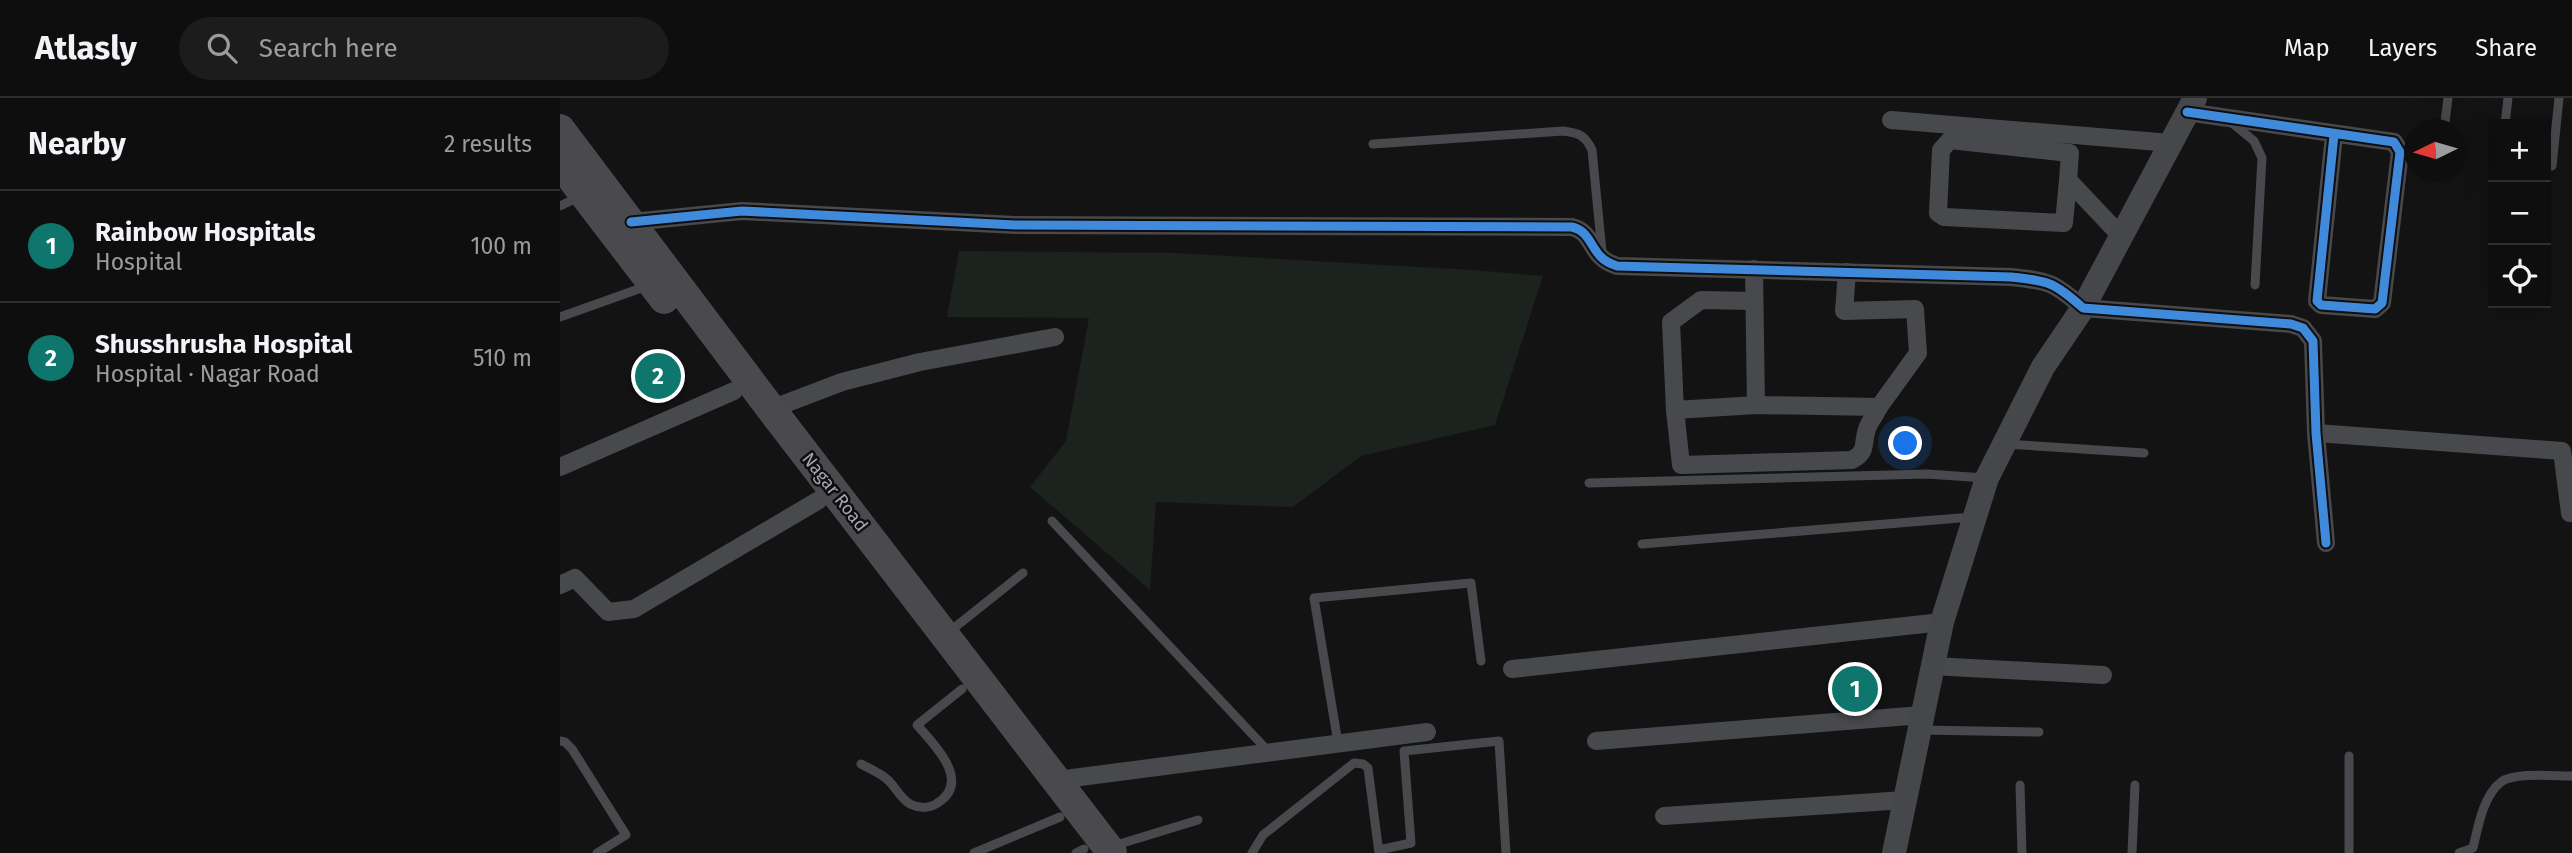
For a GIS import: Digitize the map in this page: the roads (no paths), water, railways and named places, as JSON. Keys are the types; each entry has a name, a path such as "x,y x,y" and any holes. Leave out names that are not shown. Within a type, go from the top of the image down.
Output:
{"highway":[{"name":"Nagar Road","path":"560,129 771,409 1057,780 1093,851"},
{"name":"Nagar Road","path":"560,163 572,201 652,284 1060,817 1093,851"}],"main road":[{"path":"1894,853 1942,622 1987,478 2043,366 2083,307 2191,105"}],"street":[{"path":"2191,105 2228,119 2394,142 2400,152 2382,303 2375,309 2321,305 2317,301 2334,135"},
{"path":"1891,120 2171,143"},
{"path":"2068,180 2064,223 1944,217 1938,213 1941,150 1950,140 2070,153 2068,180 2121,236"},
{"path":"631,222 742,211 1015,225 1572,228 1581,229 1603,259 1617,266 2011,276 2046,281 2065,291 2083,307 2291,324 2303,328 2313,341 2316,433 2326,543"},
{"path":"1754,269 1756,405"},
{"path":"1754,301 1701,300 1671,322 1675,410 1681,465 1852,460 1862,456 1866,430 1918,353 1915,309 1844,310 1847,272"},
{"path":"771,409 842,382 920,362 1055,337"},
{"path":"560,467 734,391"},
{"path":"1675,410 1756,405 1880,407"},
{"path":"2316,433 2562,451 2570,513"},
{"path":"560,585 575,578 608,612 634,609 819,500"},
{"path":"1512,669 1942,622"},
{"path":"1933,666 2103,676"},
{"path":"1596,741 1921,723"},
{"path":"1057,780 1427,732"},
{"path":"1664,816 1905,800"}],"lane":[{"path":"2445,119 2448,98"},
{"path":"2506,119 2508,98"},
{"path":"2552,166 2559,98"},
{"path":"2228,119 2254,141 2262,158 2255,285"},
{"path":"1373,144 1563,131 1578,133 1586,138 1592,150 1603,259"},
{"path":"560,317 652,284"},
{"path":"2004,444 2144,453"},
{"path":"1589,483 1927,474 1987,478"},
{"path":"1642,544 1973,517"},
{"path":"1052,522 1269,752"},
{"path":"945,635 1023,573"},
{"path":"1338,743 1314,598 1471,583 1482,661"},
{"path":"861,764 881,774 909,804 929,808 938,803 947,796 952,778 944,758 917,724 962,689"},
{"path":"1921,723 2039,733"},
{"path":"560,741 565,741 572,749 626,835 597,853"},
{"path":"1252,853 1263,835 1354,763 1368,768 1379,851 1411,843 1404,751 1499,741 1506,853"},
{"path":"2348,853 2349,756"},
{"path":"2459,853 2473,848 2483,809 2501,782 2517,777 2572,776"},
{"path":"2020,785 2022,853"},
{"path":"2132,853 2136,785"},
{"path":"974,853 1060,817"},
{"path":"1093,851 1198,820"}],"place":[{"name":"Shusshrusha Hospital","path":"658,376"},
{"name":"Rainbow Hospitals","path":"1855,689"}]}
